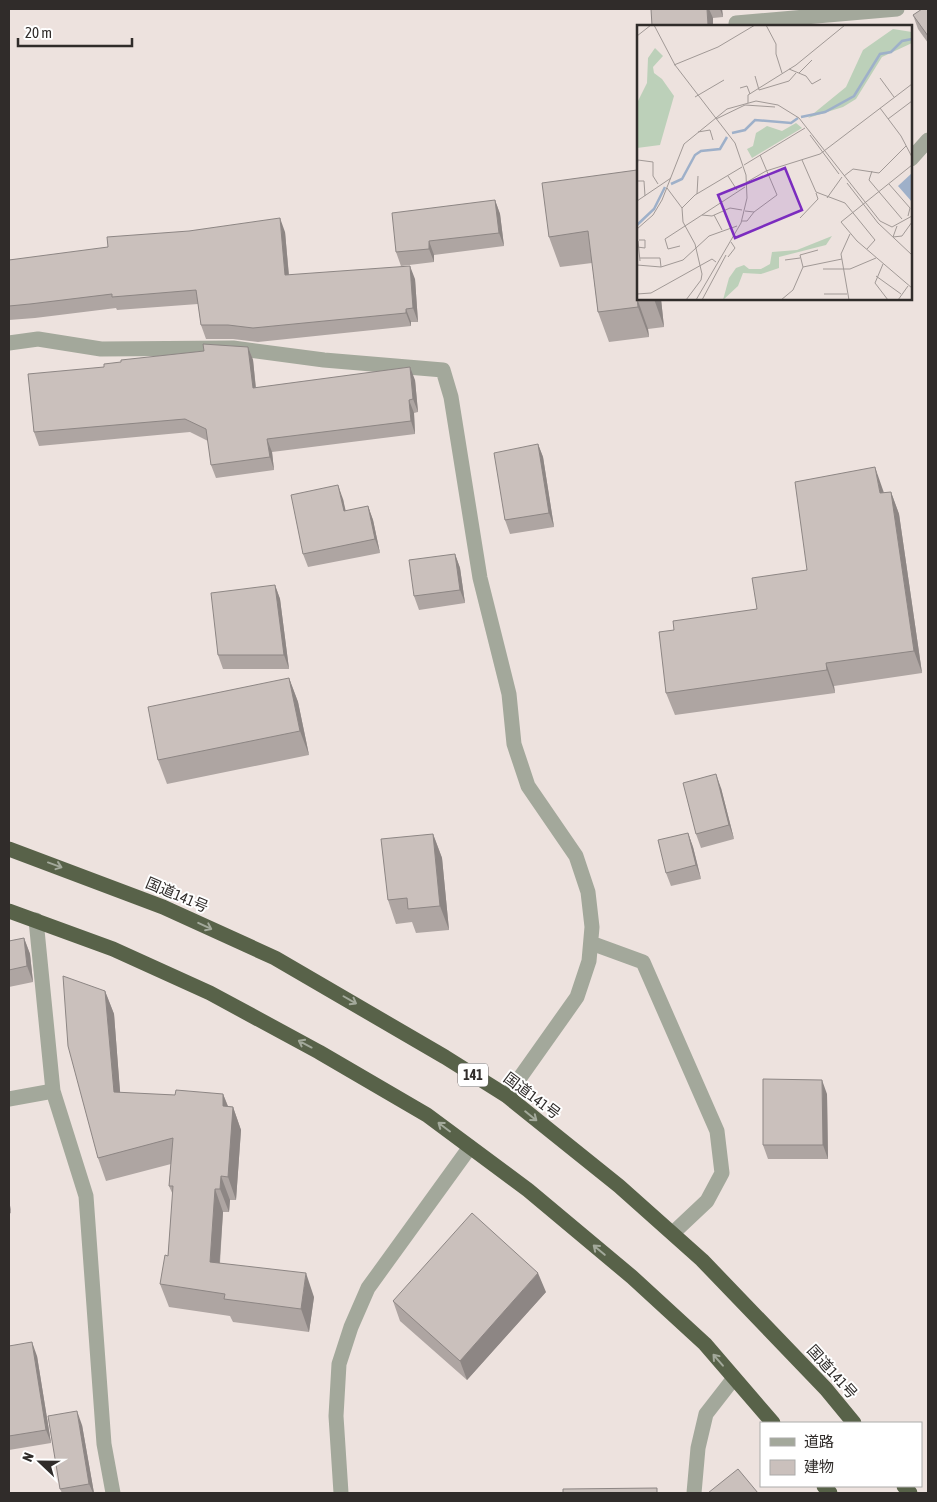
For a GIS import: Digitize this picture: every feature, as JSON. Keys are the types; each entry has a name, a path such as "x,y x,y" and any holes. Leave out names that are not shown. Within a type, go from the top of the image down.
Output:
{"highway":[{"name":"国道141号","path":"9,849 163,907 275,958 445,1056 507,1096 619,1186 702,1260 826,1390 853,1422"},
{"path":"9,910 113,949 210,993 319,1052 419,1110 528,1190 632,1277 705,1344 772,1422"}],"street":[{"path":"736,23 897,9"},
{"path":"912,158 928,140"},
{"path":"9,342 38,339 101,349 233,348 324,360 443,370 451,397 480,578 509,694 514,744 528,786 576,856 588,892 592,926 589,961 577,997 507,1096"},
{"path":"36,920 52,1091 86,1196 104,1444 113,1493"},
{"path":"591,943 643,962 717,1131 722,1173 707,1201 673,1233"},
{"path":"9,1099 52,1091"},
{"path":"341,1493 337,1407 339,1364 351,1327 368,1288 470,1147"},
{"path":"694,1493 698,1448 706,1414 734,1378"}],"building":[{"path":"651,9 707,9 708,25 652,25"},
{"path":"922,9 928,9 928,36 913,15"},
{"path":"637,170 638,307 598,312 588,231 549,237 542,183"},
{"path":"495,200 499,233 429,241 429,249 396,252 392,213"},
{"path":"280,218 285,275 410,266 413,308 406,309 406,313 253,328 228,325 201,325 196,290 112,297 112,294 9,306 9,260 108,247 107,237 189,231"},
{"path":"203,344 248,347 253,388 410,367 413,399 409,400 411,421 267,439 270,457 211,465 206,429 185,419 34,432 28,374 104,367 104,364 121,362 121,360 204,351"},
{"path":"538,444 549,513 505,520 494,453"},
{"path":"875,467 880,493 891,492 914,651 826,663 827,670 666,693 659,632 674,630 673,621 757,609 752,578 807,570 795,482"},
{"path":"338,485 344,511 368,506 375,539 303,554 291,495"},
{"path":"455,554 460,590 414,596 409,560"},
{"path":"275,585 284,655 218,655 211,593"},
{"path":"289,678 300,731 158,760 148,707"},
{"path":"716,774 729,825 696,834 683,783"},
{"path":"688,833 696,865 666,873 658,840"},
{"path":"433,834 440,906 408,909 407,898 388,900 381,839"},
{"path":"24,938 27,966 9,970 9,941"},
{"path":"63,976 105,991 114,1092 175,1095 176,1090 223,1094 223,1106 233,1107 228,1177 221,1176 220,1189 215,1189 210,1262 306,1273 301,1309 224,1299 225,1294 160,1284 165,1255 168,1256 173,1186 169,1186 173,1138 98,1158 68,1046"},
{"path":"763,1079 822,1080 823,1145 763,1145"},
{"path":"472,1213 538,1273 460,1361 393,1301"},
{"path":"32,1342 46,1430 9,1436 9,1346"},
{"path":"77,1411 89,1484 60,1489 48,1416"},
{"path":"738,1469 758,1493 708,1493"},
{"path":"657,1488 657,1493 563,1493 563,1489"}]}
